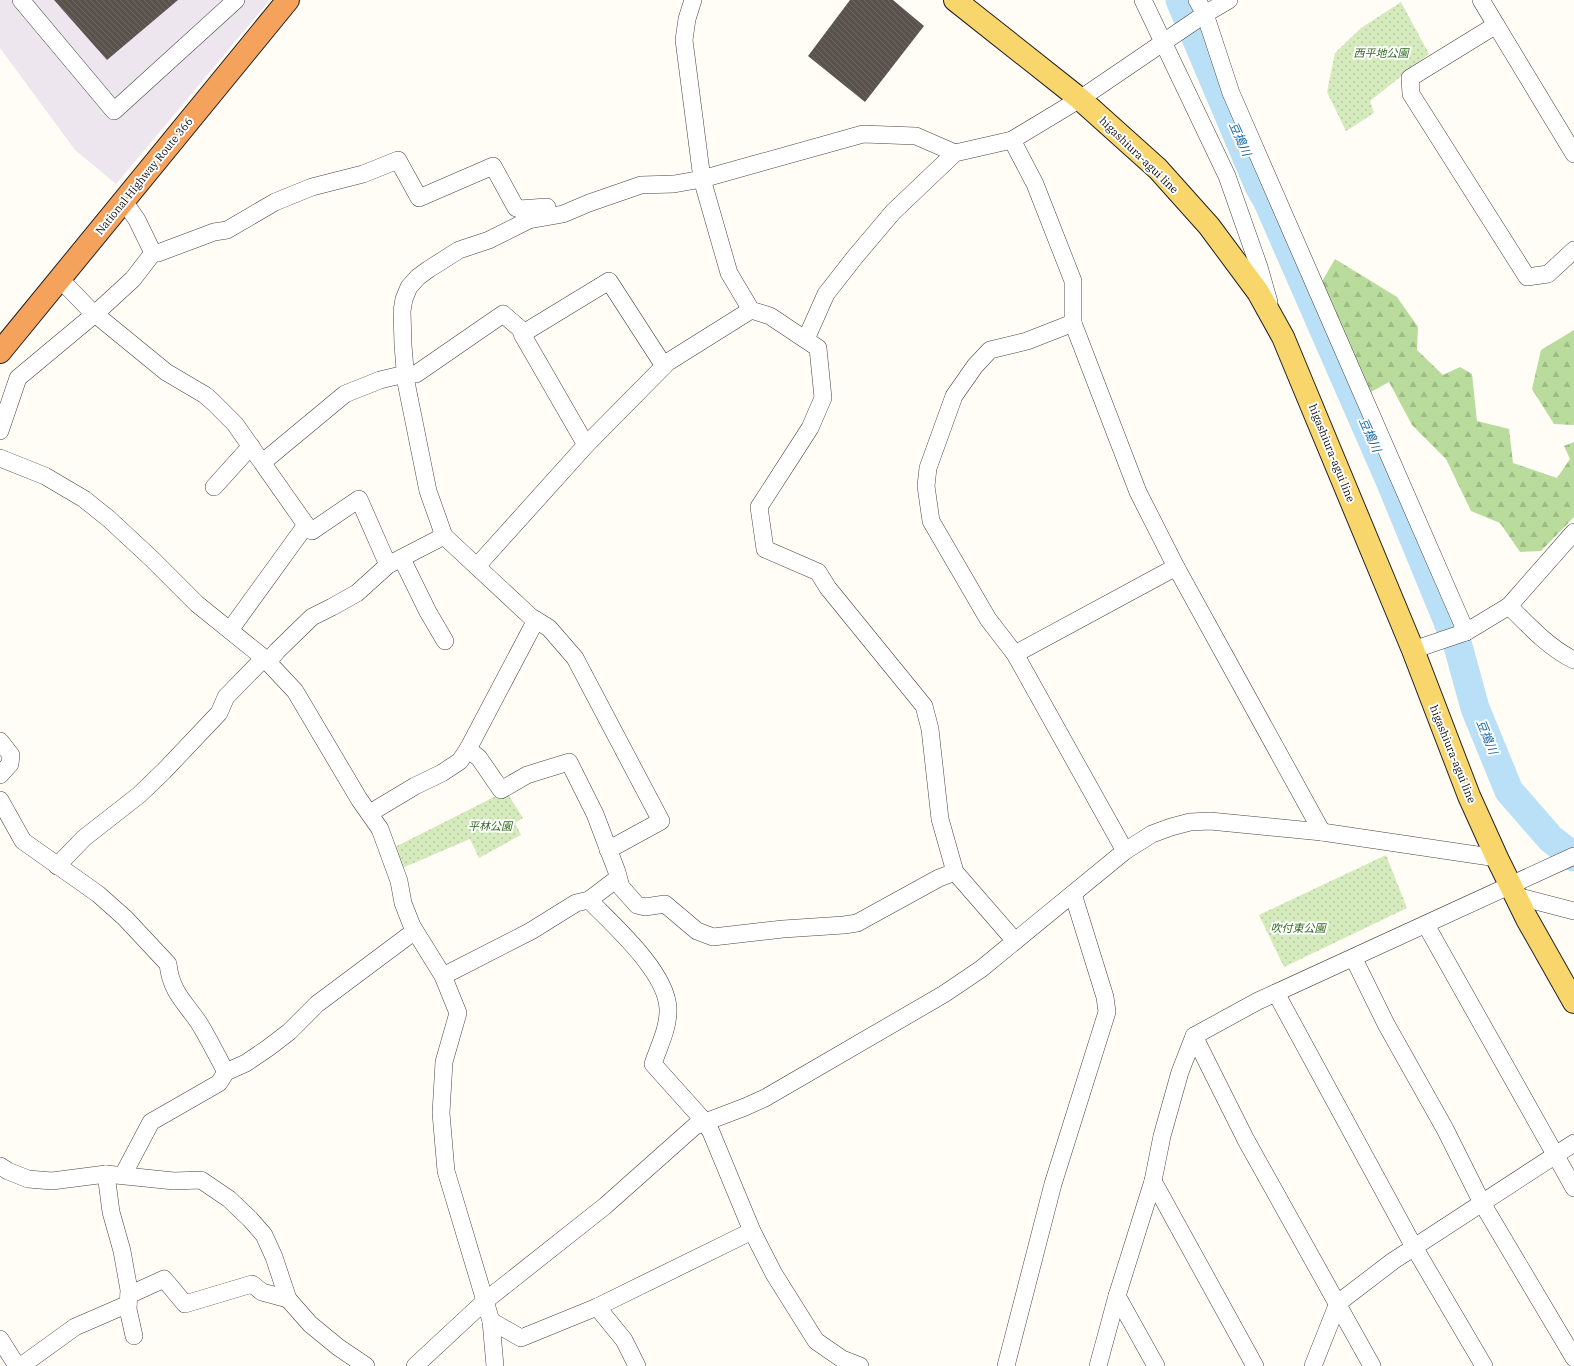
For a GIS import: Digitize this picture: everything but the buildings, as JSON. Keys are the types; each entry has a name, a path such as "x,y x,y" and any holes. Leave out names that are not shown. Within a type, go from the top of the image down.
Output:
{"highway":[{"name":"National Highway Route 366","path":"0,352 288,0"}],"main road":[{"name":"higashiura-agui line","path":"956,0 1080,99 1158,169 1209,226 1258,292 1283,337 1418,648 1461,776 1497,858 1515,888 1574,1002"}],"street":[{"path":"21,0 114,111 236,0"},
{"path":"693,0 687,19 684,40 702,179 729,274 751,310 770,316 818,348 823,398 810,428 759,507 765,549 818,572 828,588 924,706 930,729 940,819 955,872 1015,941"},
{"path":"1144,0 1227,176 1260,267 1274,320"},
{"path":"806,339 826,294 855,256 893,212 955,153 1012,140 1080,99 1164,42 1201,7 1229,0"},
{"path":"1481,0 1574,154"},
{"path":"1201,7 1231,93 1466,632"},
{"path":"1496,25 1410,78 1411,94 1527,277 1548,274 1574,250"},
{"path":"608,850 661,820 575,658 549,628 531,617 444,536 428,491 405,374 402,311 404,299 409,287 418,277 459,250 488,240 529,220 563,214 589,203 641,185 674,184 702,179 863,134 916,136 955,153"},
{"path":"1012,140 1035,184 1073,281 1073,324 1138,492 1176,567 1322,832"},
{"path":"0,431 18,378 96,313 132,279 153,253 158,253 214,232 227,230 275,202 312,187 363,174 398,160 419,198 493,166 513,205 519,209 589,203"},
{"path":"124,201 137,220 153,253"},
{"path":"60,279 89,309 96,313 166,372 205,395 213,402 235,424 312,531 359,499 395,562 445,641"},
{"path":"586,445 522,334 609,281 664,366"},
{"path":"477,566 586,445 664,366 751,310"},
{"path":"263,462 345,394 380,380 405,374 416,374 503,314 525,333"},
{"path":"1073,324 1027,341 990,350 954,396 928,468 926,486 931,521 988,619 1015,654 1125,851"},
{"path":"214,487 251,446"},
{"path":"0,458 46,476 84,498 109,519 198,604 266,660 295,691 360,799 380,829 398,881 403,903 415,932 443,976 458,1013 444,1062 441,1113 446,1171 485,1301 490,1321 495,1366"},
{"path":"230,630 306,524"},
{"path":"1418,648 1466,632 1509,606 1574,532"},
{"path":"57,866 84,838 139,795 164,771 219,713 226,697 312,617 357,592 395,562 444,536"},
{"path":"1015,654 1176,567"},
{"path":"1509,606 1528,625 1563,655 1574,660"},
{"path":"370,813 415,786 442,773 460,761 468,749 536,620"},
{"path":"0,740 10,755 10,764 0,775"},
{"path":"468,749 479,758 501,790 527,775 569,762 595,814 621,887 637,905 646,907 665,904 696,930 713,937 857,923 939,878 955,872"},
{"path":"0,800 23,841 98,894 124,918 168,964 169,974 175,989 182,1001 199,1023 226,1072"},
{"path":"415,1366 485,1301 605,1206 695,1126 745,1108 765,1098 944,994 981,968 1125,851 1152,834 1190,822 1210,821 1322,832 1497,858"},
{"path":"1098,1366 1117,1296 1153,1182 1162,1136 1180,1072 1194,1036 1258,1001 1426,924 1515,888 1574,856"},
{"path":"443,976 531,931 576,903 589,900 618,878"},
{"path":"1515,888 1574,911"},
{"path":"1006,1366 1053,1184 1107,1012 1106,997 1073,894"},
{"path":"589,900 643,956 662,988 668,1007 666,1027 654,1064 705,1122 711,1132 752,1231 774,1274 816,1342 842,1358 860,1366"},
{"path":"1426,924 1574,1188"},
{"path":"123,1175 151,1122 219,1083 226,1072 246,1063 268,1048 289,1032 317,1004 415,932"},
{"path":"1354,958 1386,1024 1445,1129 1482,1203 1574,1358"},
{"path":"1276,993 1414,1247 1484,1366"},
{"path":"1194,1036 1246,1140 1372,1366"},
{"path":"1313,1366 1338,1303 1393,1261 1574,1143"},
{"path":"0,1166 8,1171 28,1178 52,1181 106,1174 174,1181 201,1180 229,1199 264,1235 274,1257 288,1299 310,1324 338,1348 366,1366"},
{"path":"106,1174 111,1212 122,1251 128,1309 134,1336"},
{"path":"1153,1182 1255,1366"},
{"path":"490,1321 521,1338 597,1307 752,1231"},
{"path":"21,1366 75,1327 164,1279 185,1304 252,1284 262,1292 288,1299"},
{"path":"1117,1296 1156,1366"},
{"path":"597,1307 624,1340 636,1366"},
{"path":"0,1339 18,1366"}],"shaded area":[{"path":"0,0 270,0 116,184 75,150 0,48"}],"green space":[{"name":"西平地公園","path":"1401,2 1429,54 1370,101 1374,113 1346,131 1327,92 1335,53 1361,28"},
{"path":"1335,259 1397,297 1418,327 1417,350 1443,375 1460,367 1472,374 1477,421 1509,429 1513,463 1557,478 1570,459 1564,446 1574,442 1574,517 1541,551 1520,552 1500,523 1471,511 1446,459 1412,425 1389,382 1371,392 1321,283"},
{"path":"1574,330 1574,425 1554,424 1532,389 1541,350"},
{"name":"平林公園","path":"506,791 523,818 515,823 521,835 479,858 470,839 400,869 393,848"},
{"name":"吹付東公園","path":"1386,855 1407,908 1284,967 1259,915"}],"waterway":[{"name":"豆搗川","path":"1180,0 1259,186 1268,202 1391,483 1458,646 1475,708 1509,791 1551,839 1574,857"}]}
